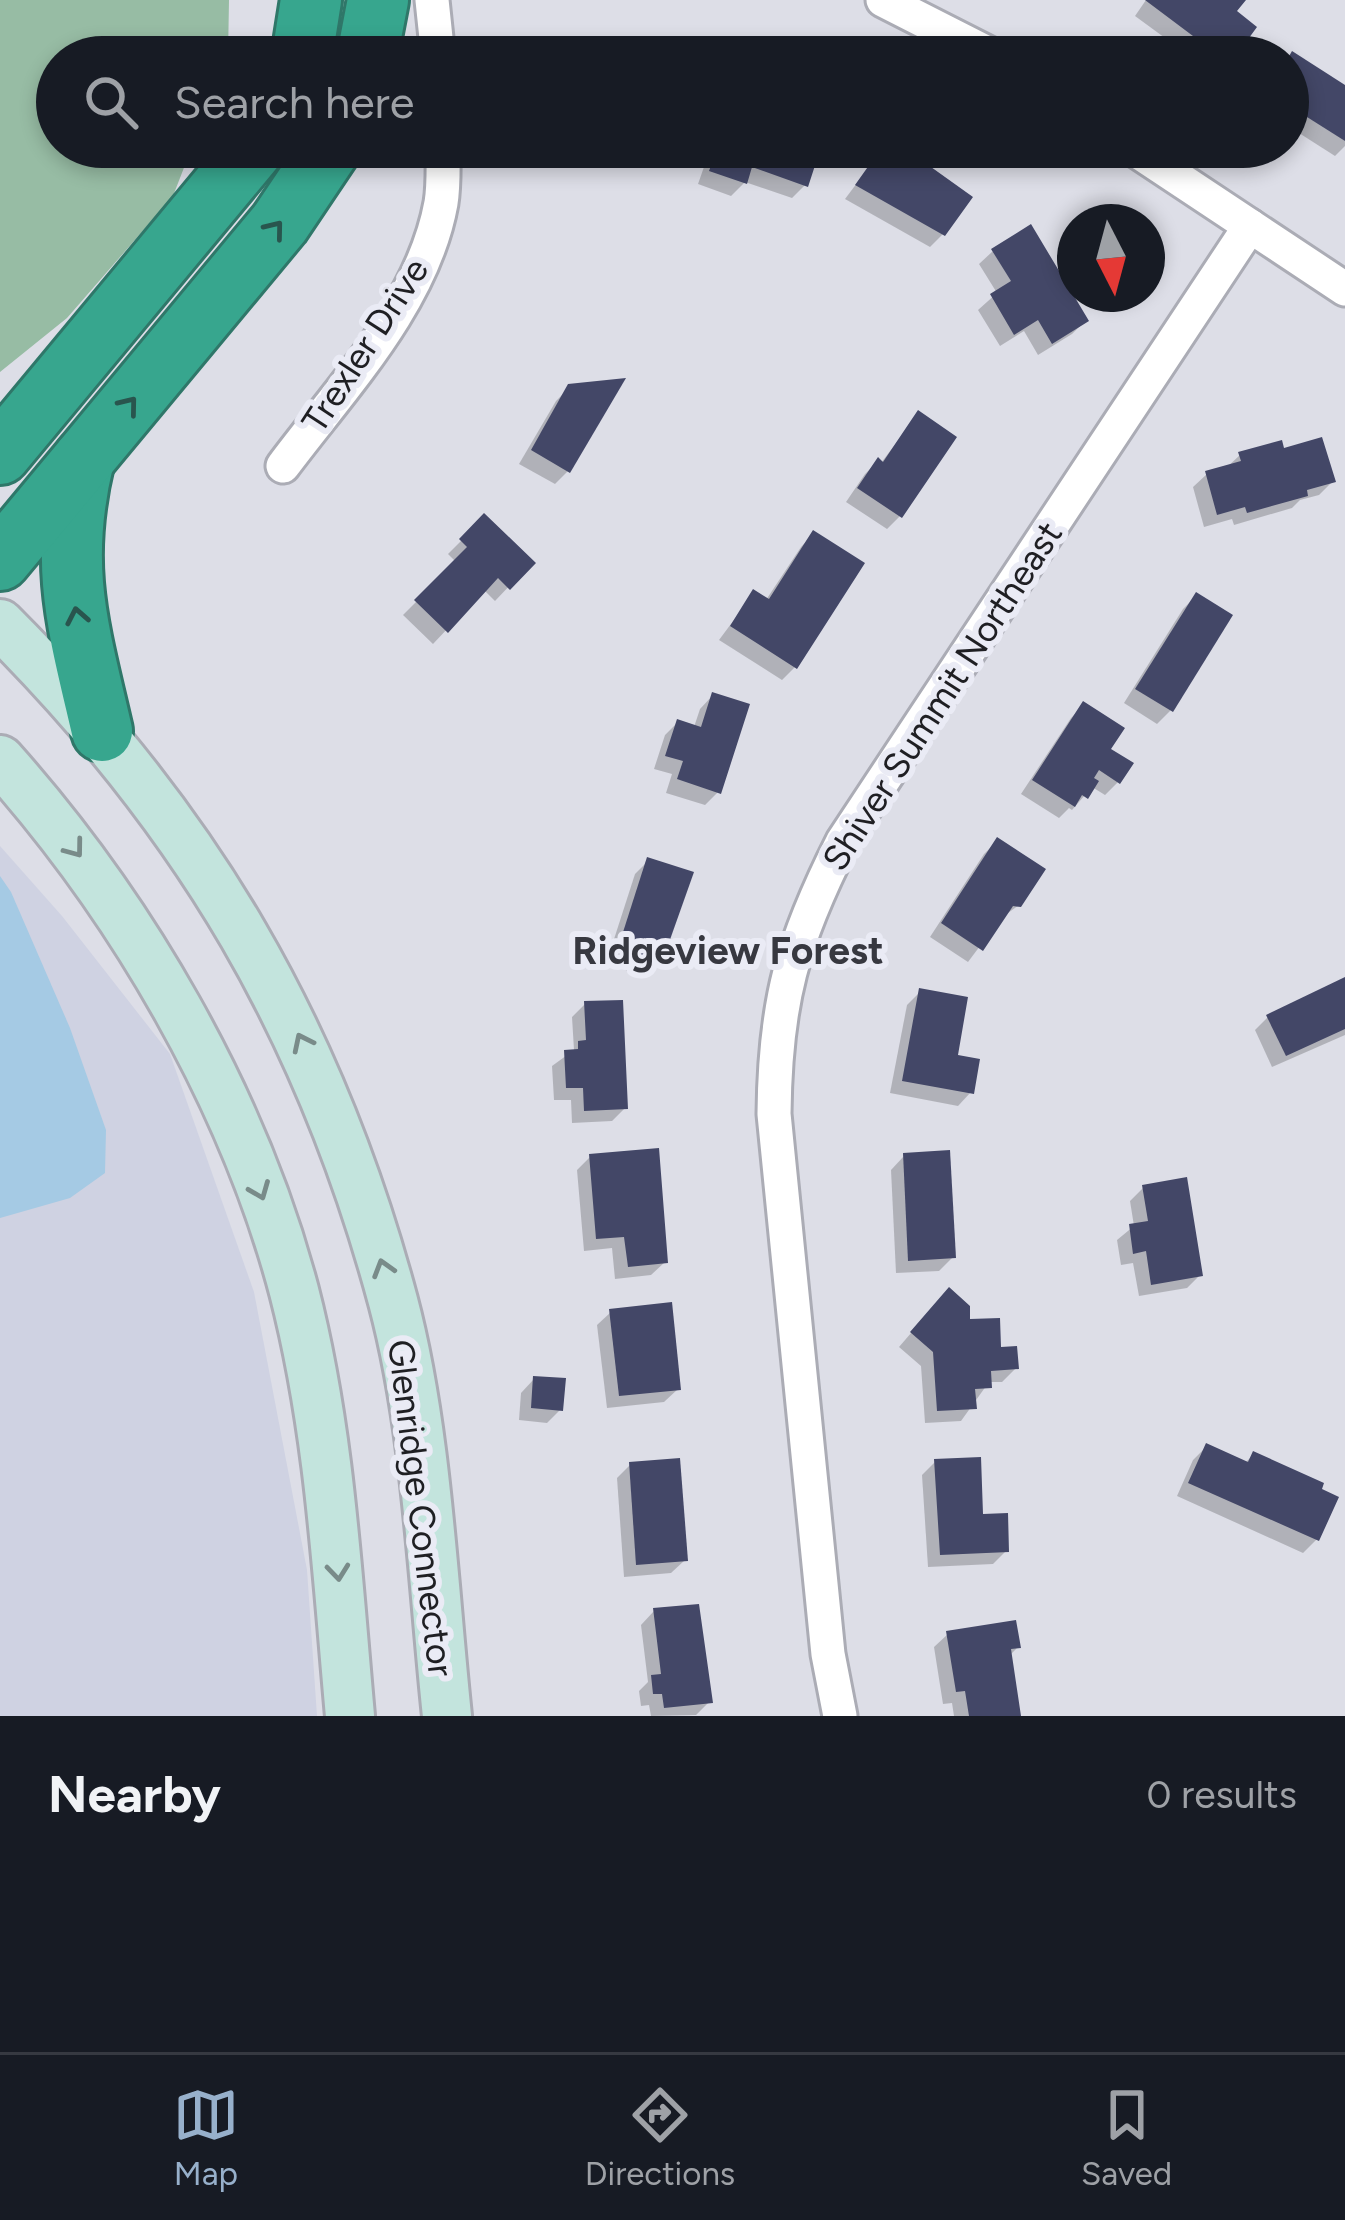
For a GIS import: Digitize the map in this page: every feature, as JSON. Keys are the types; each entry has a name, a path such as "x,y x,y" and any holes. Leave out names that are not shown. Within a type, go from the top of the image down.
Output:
{"highway":[{"path":"305,36 311,0"},
{"path":"371,36 378,0"},
{"path":"0,454 238,168"},
{"path":"0,560 280,223 317,168"},
{"path":"0,407 67,374"},
{"path":"85,459 70,532 69,568 102,731"}],"main road":[{"name":"Glenridge Connector","path":"0,624 102,731 184,841 257,955 314,1068 394,1303 415,1415 447,1716"},
{"path":"0,760 84,861 133,932 213,1081 263,1198 293,1289 312,1372 350,1716"}],"street":[{"path":"432,0 435,36"},
{"path":"883,0 954,36"},
{"name":"Trexler Drive","path":"283,466 404,298 430,245 442,200 443,168"},
{"path":"1163,168 1345,289"},
{"name":"Shiver Summit Northeast","path":"840,1716 828,1654 774,1114 774,1051 783,988 807,912 843,841 1250,226"}],"shaded area":[{"path":"0,846 62,916 170,1054 254,1292 307,1570 317,1716 0,1716"}],"green space":[{"path":"0,0 229,0 228,36 36,36 36,168 184,168 173,196 67,318 0,372"}],"water":[{"path":"0,876 70,1028 106,1130 105,1173 70,1198 0,1218"}],"building":[{"path":"1145,0 1246,0 1237,11 1257,27 1250,36 1193,36"},
{"path":"1309,62 1345,85 1345,141 1309,118"},
{"path":"710,168 752,168 747,184"},
{"path":"755,168 814,168 808,187"},
{"path":"867,168 932,168 973,197 945,236 855,185"},
{"path":"1031,224 1057,267 1057,312 1084,312 1089,321 1052,344 1038,320 1014,335 990,294 1011,281 991,249"},
{"path":"626,378 570,473 531,450 568,384"},
{"path":"918,410 957,437 902,518 857,488 878,457 883,462"},
{"path":"1322,437 1336,482 1307,490 1308,496 1247,513 1245,507 1217,515 1205,471 1241,461 1238,452 1282,440 1284,448"},
{"path":"484,513 536,563 510,590 498,578 448,633 414,600 467,547 459,539"},
{"path":"813,530 865,563 797,669 730,626 753,589 769,599"},
{"path":"1196,592 1233,615 1173,712 1135,689"},
{"path":"712,692 750,704 721,794 677,779 683,761 665,756 677,719 701,727"},
{"path":"1083,701 1125,728 1111,749 1134,763 1120,784 1099,770 1094,778 1099,781 1088,799 1082,795 1075,807 1032,780"},
{"path":"997,837 1046,869 1021,907 1013,906 983,951 941,923"},
{"path":"647,857 694,872 661,965 617,951"},
{"path":"1345,977 1345,1029 1286,1056 1266,1015"},
{"path":"919,988 968,997 958,1055 980,1059 974,1094 902,1081"},
{"path":"623,1000 628,1109 584,1111 583,1088 566,1088 564,1050 578,1049 578,1041 586,1040 584,1001"},
{"path":"659,1148 668,1263 628,1267 624,1237 596,1239 589,1154"},
{"path":"950,1150 956,1258 908,1261 903,1153"},
{"path":"1187,1177 1203,1276 1151,1285 1146,1251 1133,1254 1129,1224 1148,1221 1142,1185"},
{"path":"949,1287 970,1306 970,1319 1000,1318 1001,1347 1017,1346 1019,1369 991,1371 992,1388 975,1389 977,1409 937,1411 933,1352 910,1332"},
{"path":"672,1302 681,1390 619,1396 609,1309"},
{"path":"533,1376 566,1378 563,1411 531,1408"},
{"path":"1206,1443 1248,1462 1253,1451 1324,1483 1322,1489 1339,1497 1319,1541 1188,1483"},
{"path":"981,1457 983,1514 1008,1513 1009,1552 940,1555 934,1459"},
{"path":"680,1458 688,1561 636,1565 629,1462"},
{"path":"699,1604 713,1703 664,1708 662,1694 653,1694 651,1675 661,1674 653,1608"},
{"path":"1016,1620 1021,1648 1011,1649 1021,1716 969,1716 965,1691 956,1692 946,1631"}],"district":[{"name":"Ridgeview Forest","path":"728,950"}]}
